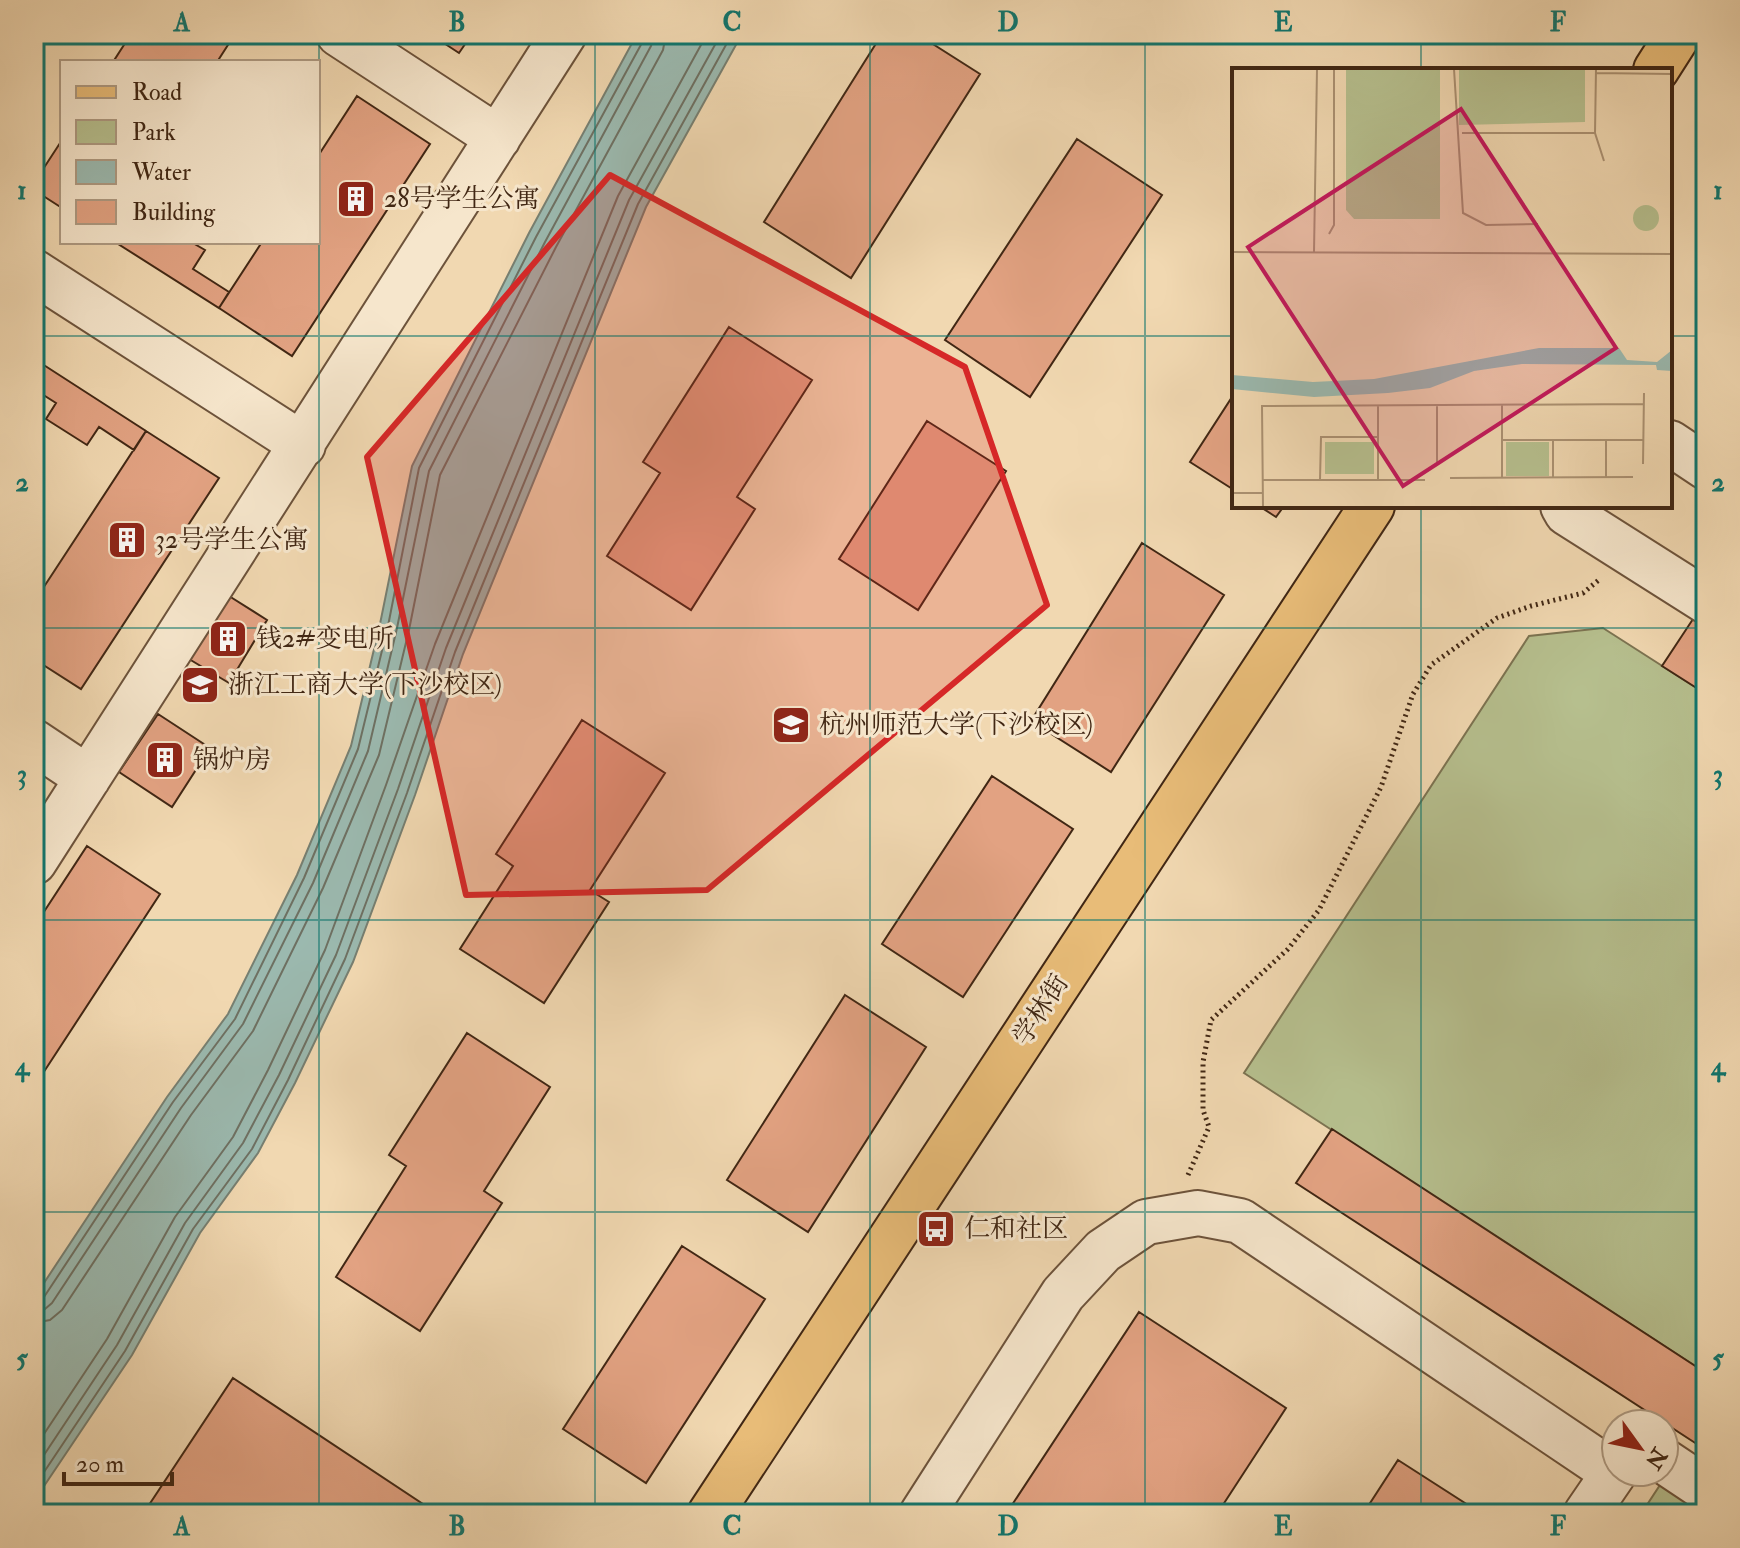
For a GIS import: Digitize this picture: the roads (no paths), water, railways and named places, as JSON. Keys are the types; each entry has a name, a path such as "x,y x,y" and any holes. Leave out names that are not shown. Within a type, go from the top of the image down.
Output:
{"main road":[{"path":"1657,68 1679,34"},
{"name":"学林街","path":"710,1514 1371,508"}],"street":[{"path":"339,34 498,138"},
{"path":"34,862 564,34"},
{"path":"34,272 303,445"},
{"path":"1672,444 1706,467"},
{"path":"1564,508 1567,513 1706,601"},
{"path":"34,742 88,778"},
{"path":"922,1514 1063,1294 1103,1251 1146,1222 1198,1213 1240,1221 1600,1461"},
{"path":"1680,1472 1706,1489"},
{"path":"1586,1514 1604,1488"}],"water":[{"path":"637,34 742,34 646,207 463,654 353,962 295,1083 258,1153 200,1233 132,1355 34,1501 34,1298 167,1097 228,1014 297,875 351,746 412,466 529,233"}],"place":[{"name":"28号学生公寓","path":"356,199"},
{"name":"32号学生公寓","path":"127,540"},
{"name":"钱2#变电所","path":"228,639"},
{"name":"浙江工商大学(下沙校区)","path":"200,685"},
{"name":"杭州师范大学(下沙校区)","path":"791,725"},
{"name":"锅炉房","path":"165,760"},
{"name":"仁和社区","path":"936,1229"}]}
